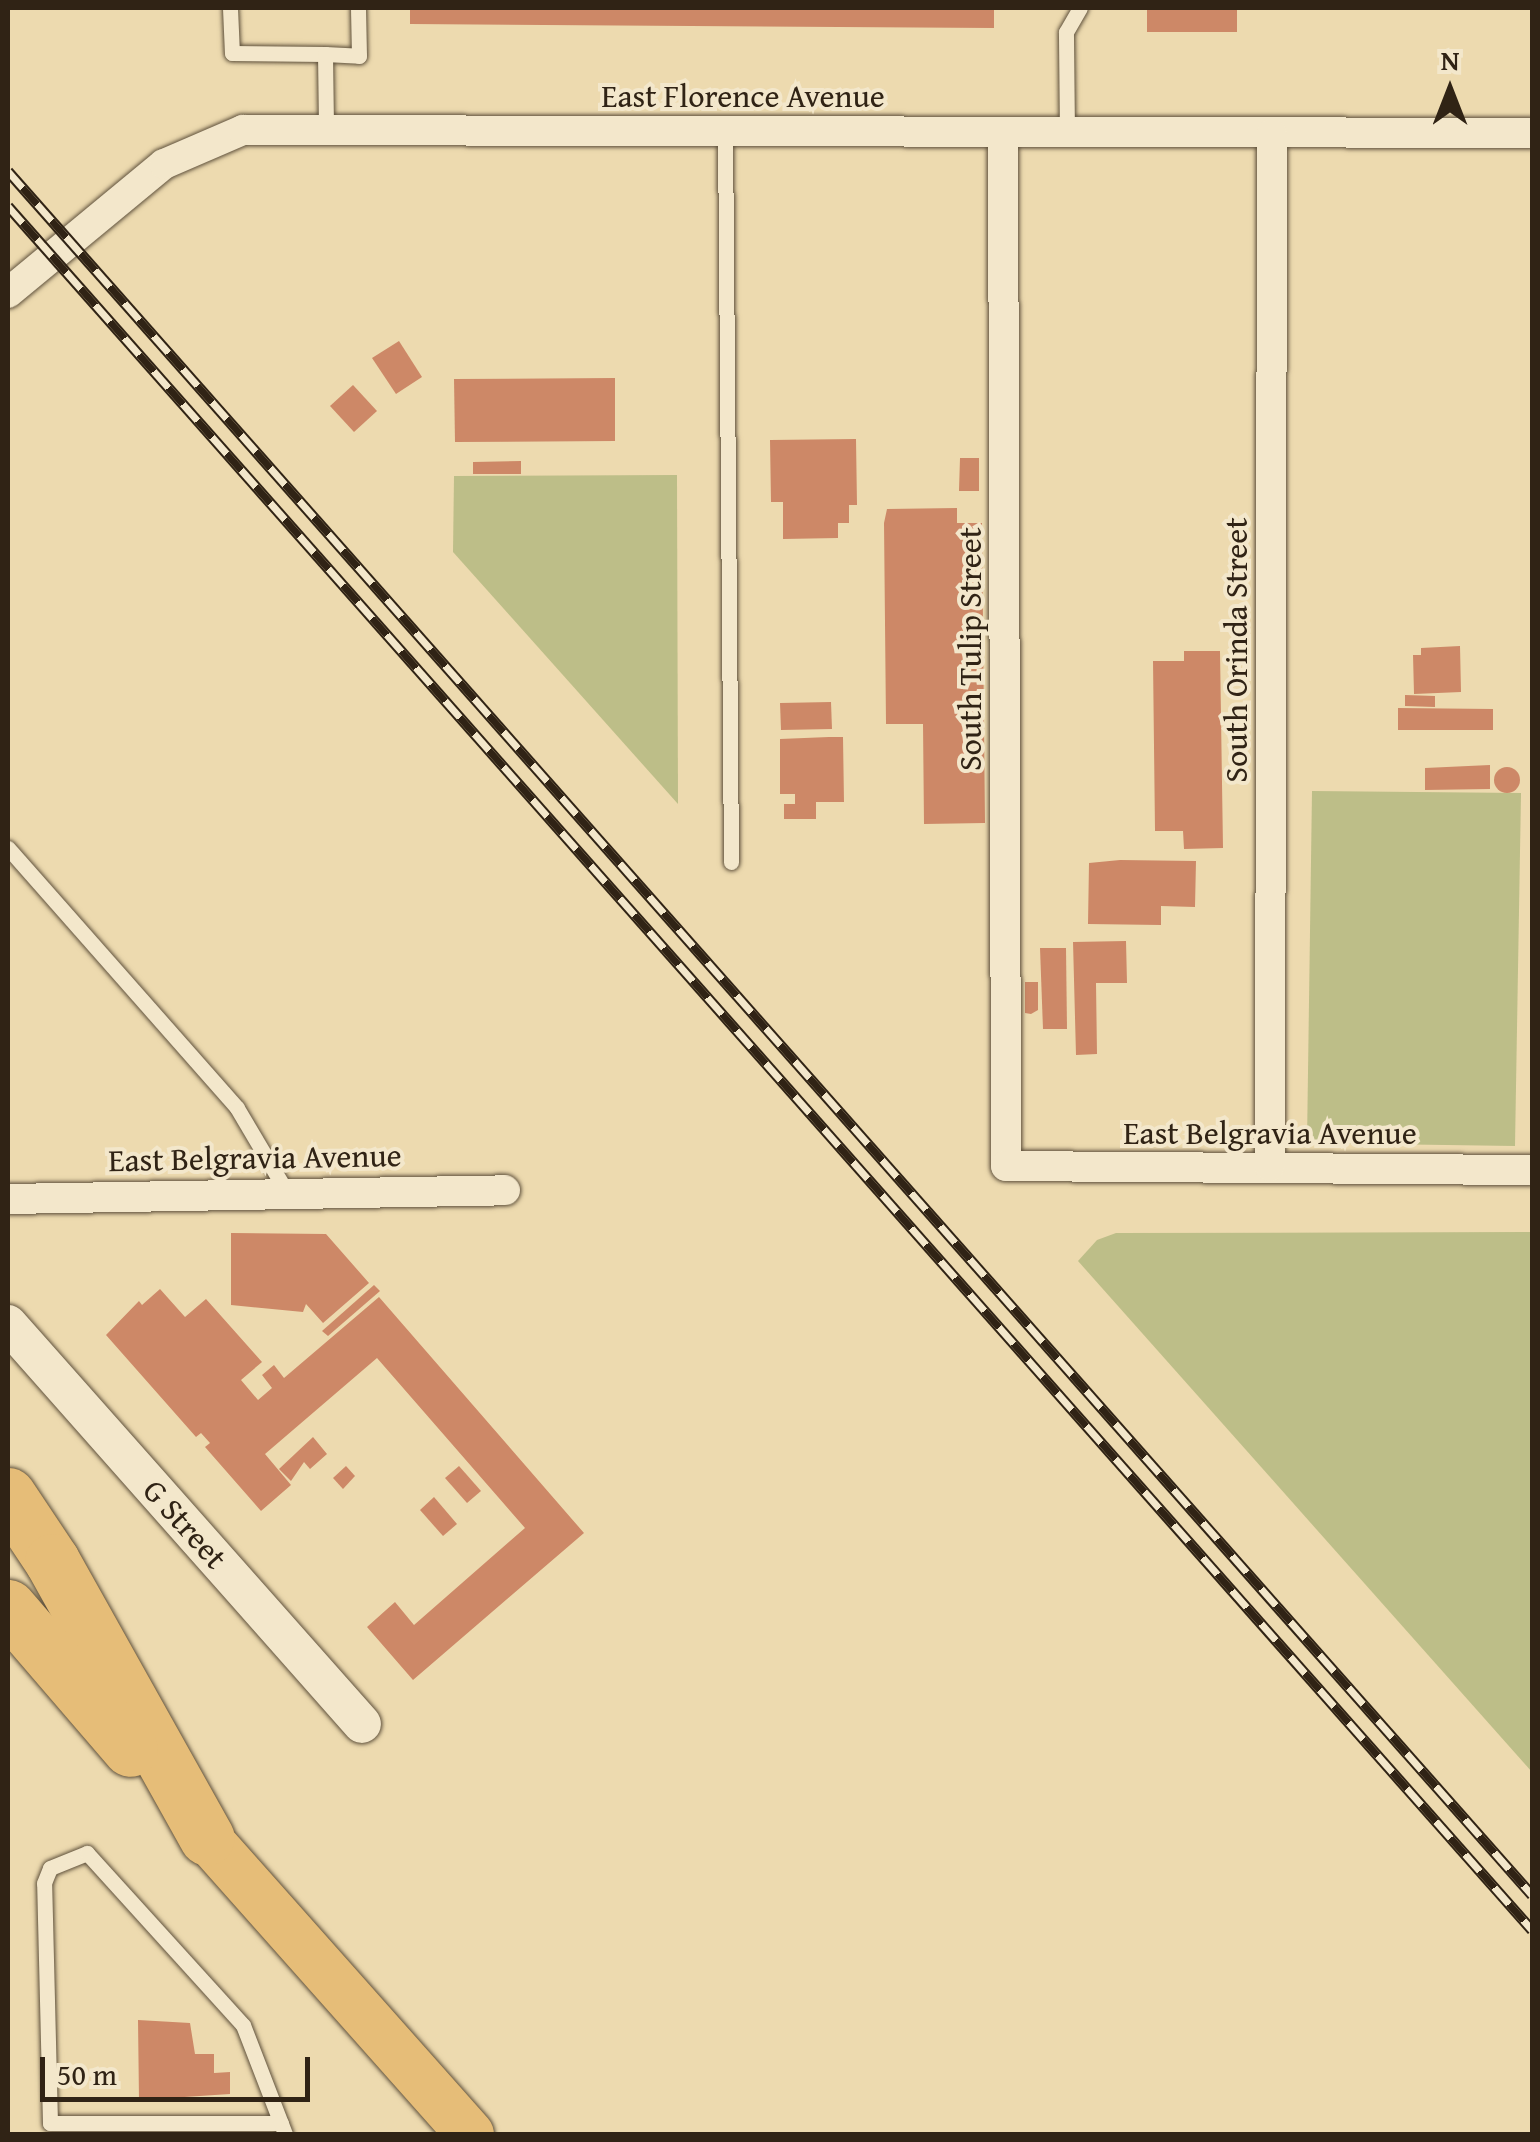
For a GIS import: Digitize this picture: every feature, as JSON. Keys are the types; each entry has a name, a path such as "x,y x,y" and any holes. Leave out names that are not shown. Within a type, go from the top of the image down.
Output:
{"highway":[{"path":"8,1495 52,1561 207,1838"},
{"path":"8,1607 207,1838"}],"main road":[{"path":"207,1838 470,2134"}],"street":[{"name":"East Florence Avenue","path":"8,293 194,146 243,130 1532,133"},
{"name":"South Tulip Street","path":"1003,132 1006,1166"},
{"name":"South Orinda Street","path":"1270,1166 1272,134"},
{"name":"East Belgravia Avenue","path":"1006,1166 1532,1170"},
{"name":"East Belgravia Avenue","path":"8,1198 504,1190"},
{"name":"G Street","path":"8,1324 362,1724"}],"lane":[{"path":"230,8 232,53 359,56 358,8"},
{"path":"1067,133 1066,32 1080,8"},
{"path":"325,54 326,128"},
{"path":"725,132 731,862"},
{"path":"8,848 237,1108 286,1191"},
{"path":"86,1853 244,2025 283,2129 50,2124 44,1883 50,1868 86,1853"}],"green space":[{"path":"677,475 678,804 453,552 454,476"},
{"path":"1312,791 1521,793 1515,1146 1307,1143"},
{"path":"1532,1232 1532,1772 1078,1261 1097,1240 1116,1233"}],"building":[{"path":"410,8 994,8 994,28 410,24"},
{"path":"1147,8 1237,8 1237,32 1147,32"},
{"path":"399,341 422,377 396,394 372,358"},
{"path":"615,378 615,441 455,442 454,379"},
{"path":"353,385 377,411 354,432 330,406"},
{"path":"856,439 857,505 849,505 849,523 838,523 838,538 783,539 783,502 771,502 770,440"},
{"path":"960,458 979,458 979,491 959,491"},
{"path":"521,461 521,474 473,474 473,462"},
{"path":"957,508 957,523 982,523 985,823 924,824 923,724 886,724 884,523 887,509"},
{"path":"1460,646 1461,692 1414,694 1413,655 1421,655 1421,648"},
{"path":"1184,651 1220,651 1223,848 1184,849 1183,831 1155,831 1153,661 1184,661"},
{"path":"1405,695 1435,696 1435,707 1405,706"},
{"path":"831,702 832,729 781,730 780,703"},
{"path":"1398,708 1493,709 1493,730 1398,730"},
{"path":"843,737 844,802 816,802 816,819 784,819 784,804 795,804 795,794 780,794 780,739"},
{"path":"1490,765 1490,789 1425,790 1425,768"},
{"path":"1507,767 1516,771 1520,780 1516,789 1507,793 1498,789 1494,780 1498,771"},
{"path":"1196,861 1195,907 1161,906 1161,925 1088,924 1089,863"},
{"path":"1126,941 1127,983 1096,983 1097,1054 1076,1055 1073,942"},
{"path":"1040,948 1066,948 1067,1029 1043,1029"},
{"path":"1025,982 1038,982 1038,1010 1031,1014 1025,1013"},
{"path":"231,1233 326,1234 369,1283 323,1323 306,1304 303,1312 231,1305"},
{"path":"374,1285 380,1291 328,1336 322,1331"},
{"path":"160,1289 185,1317 206,1299 262,1362 241,1380 258,1400 272,1388 262,1375 274,1365 284,1378 379,1297 584,1533 413,1680 367,1627 395,1602 414,1625 525,1528 377,1358 265,1454 291,1485 261,1511 205,1447 210,1443 201,1433 196,1437 106,1335 139,1301 142,1305"},
{"path":"313,1437 327,1454 310,1469 304,1462 291,1481 279,1469"},
{"path":"346,1466 355,1476 343,1489 333,1478"},
{"path":"459,1466 481,1491 467,1503 445,1478"},
{"path":"434,1497 457,1524 443,1536 420,1510"},
{"path":"138,2020 190,2023 195,2054 214,2054 214,2073 230,2072 230,2094 139,2100"}],"railway":[{"path":"8,171 1532,1895"},
{"path":"8,206 1532,1930"}]}
